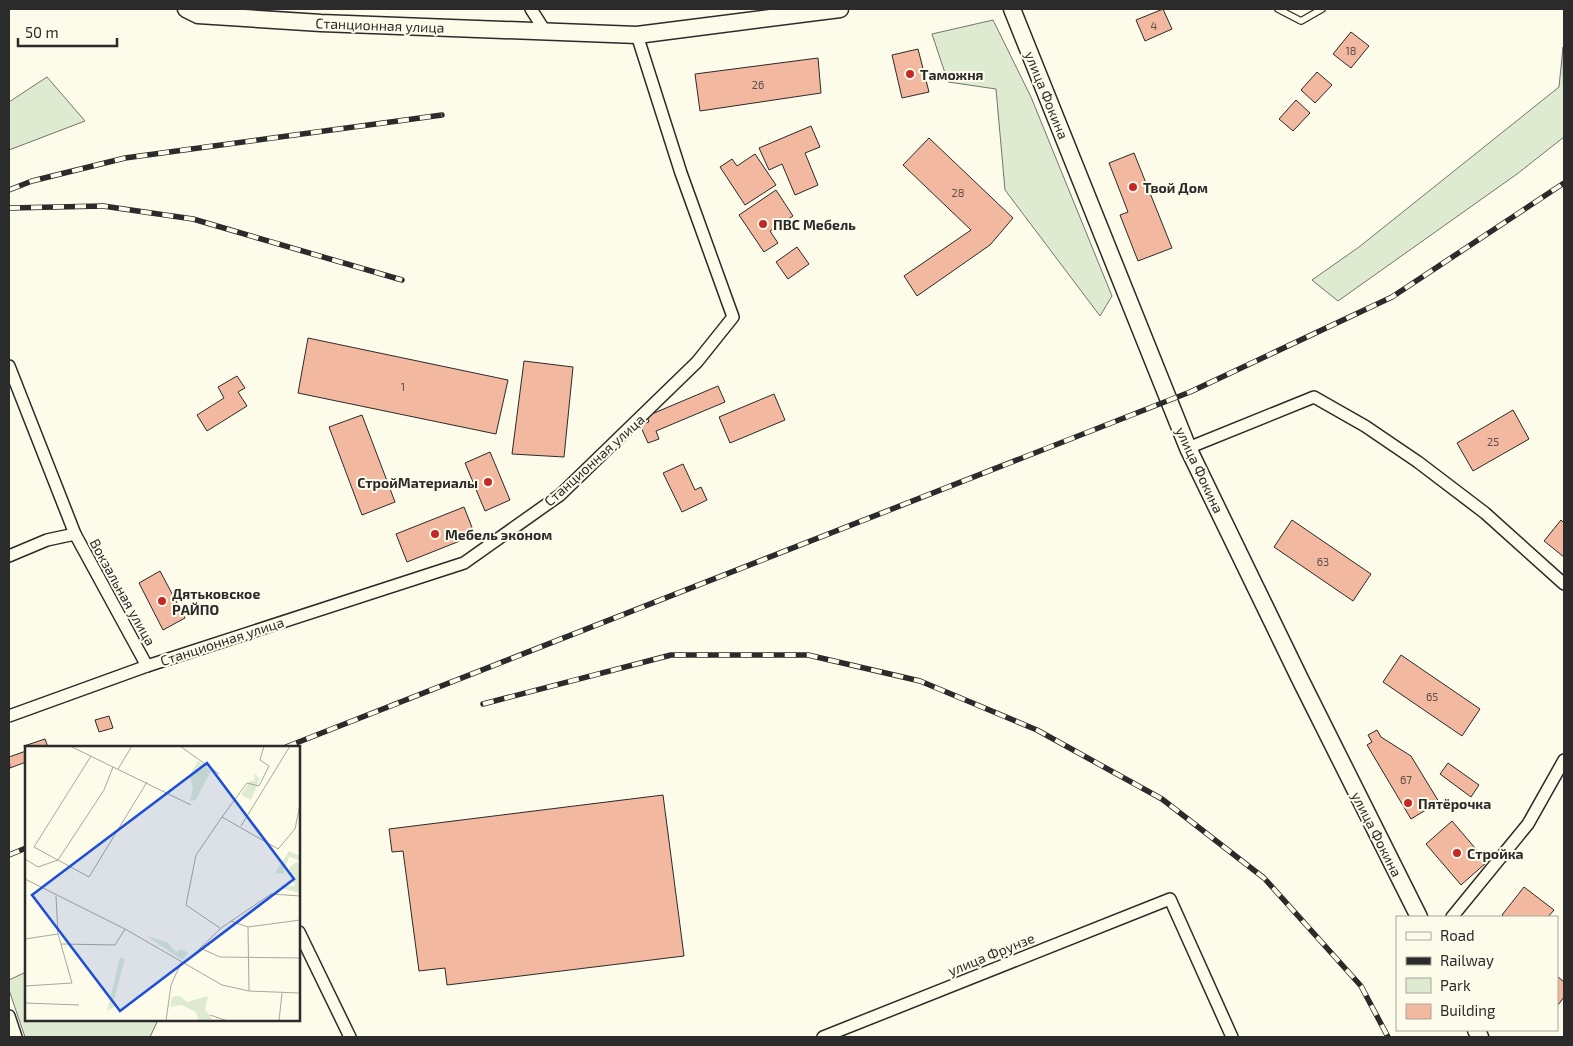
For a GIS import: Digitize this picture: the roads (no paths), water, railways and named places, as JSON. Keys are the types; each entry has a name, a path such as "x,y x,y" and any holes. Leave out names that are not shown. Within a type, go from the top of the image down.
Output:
{"main road":[{"name":"Станционная улица","path":"186,9 198,15 321,23 637,35 840,9"},
{"name":"улица Фокина","path":"1012,9 1188,448 1300,680 1418,916"}],"street":[{"path":"531,9 546,31"},
{"name":"Станционная улица","path":"147,666 464,563 560,495 698,362 734,317 681,173 637,35"},
{"name":"Вокзальная улица","path":"9,366 74,534 147,666 9,716"},
{"path":"1188,448 1314,397 1365,426 1418,462 1484,513 1564,584"},
{"name":"Вокзальная улица","path":"9,556 47,540 74,534"},
{"path":"1453,916 1528,824 1564,760"},
{"name":"улица Фрунзе","path":"823,1037 1170,899 1232,1037"},
{"path":"300,934 350,1037"},
{"path":"9,1016 16,1037"}],"lane":[{"path":"1278,9 1301,21 1322,9"}],"railway":[{"path":"9,190 32,181 125,158 442,115"},
{"path":"289,746 1190,392 1392,297 1564,183"},
{"path":"9,208 103,206 193,219 402,280"},
{"path":"483,704 671,655 808,655 920,681 1037,730 1162,799 1264,878 1361,986 1388,1037"},
{"path":"9,855 25,848"}],"place":[{"name":"Таможня","path":"910,74"},
{"name":"Твой Дом","path":"1133,187"},
{"name":"ПВС Мебель","path":"763,224"},
{"name":"СтройМатериалы","path":"488,482"},
{"name":"Мебель эконом","path":"435,534"},
{"name":"Дятьковское РАЙПО","path":"162,601"},
{"name":"Пятёрочка","path":"1408,803"},
{"name":"Стройка","path":"1457,853"}]}
